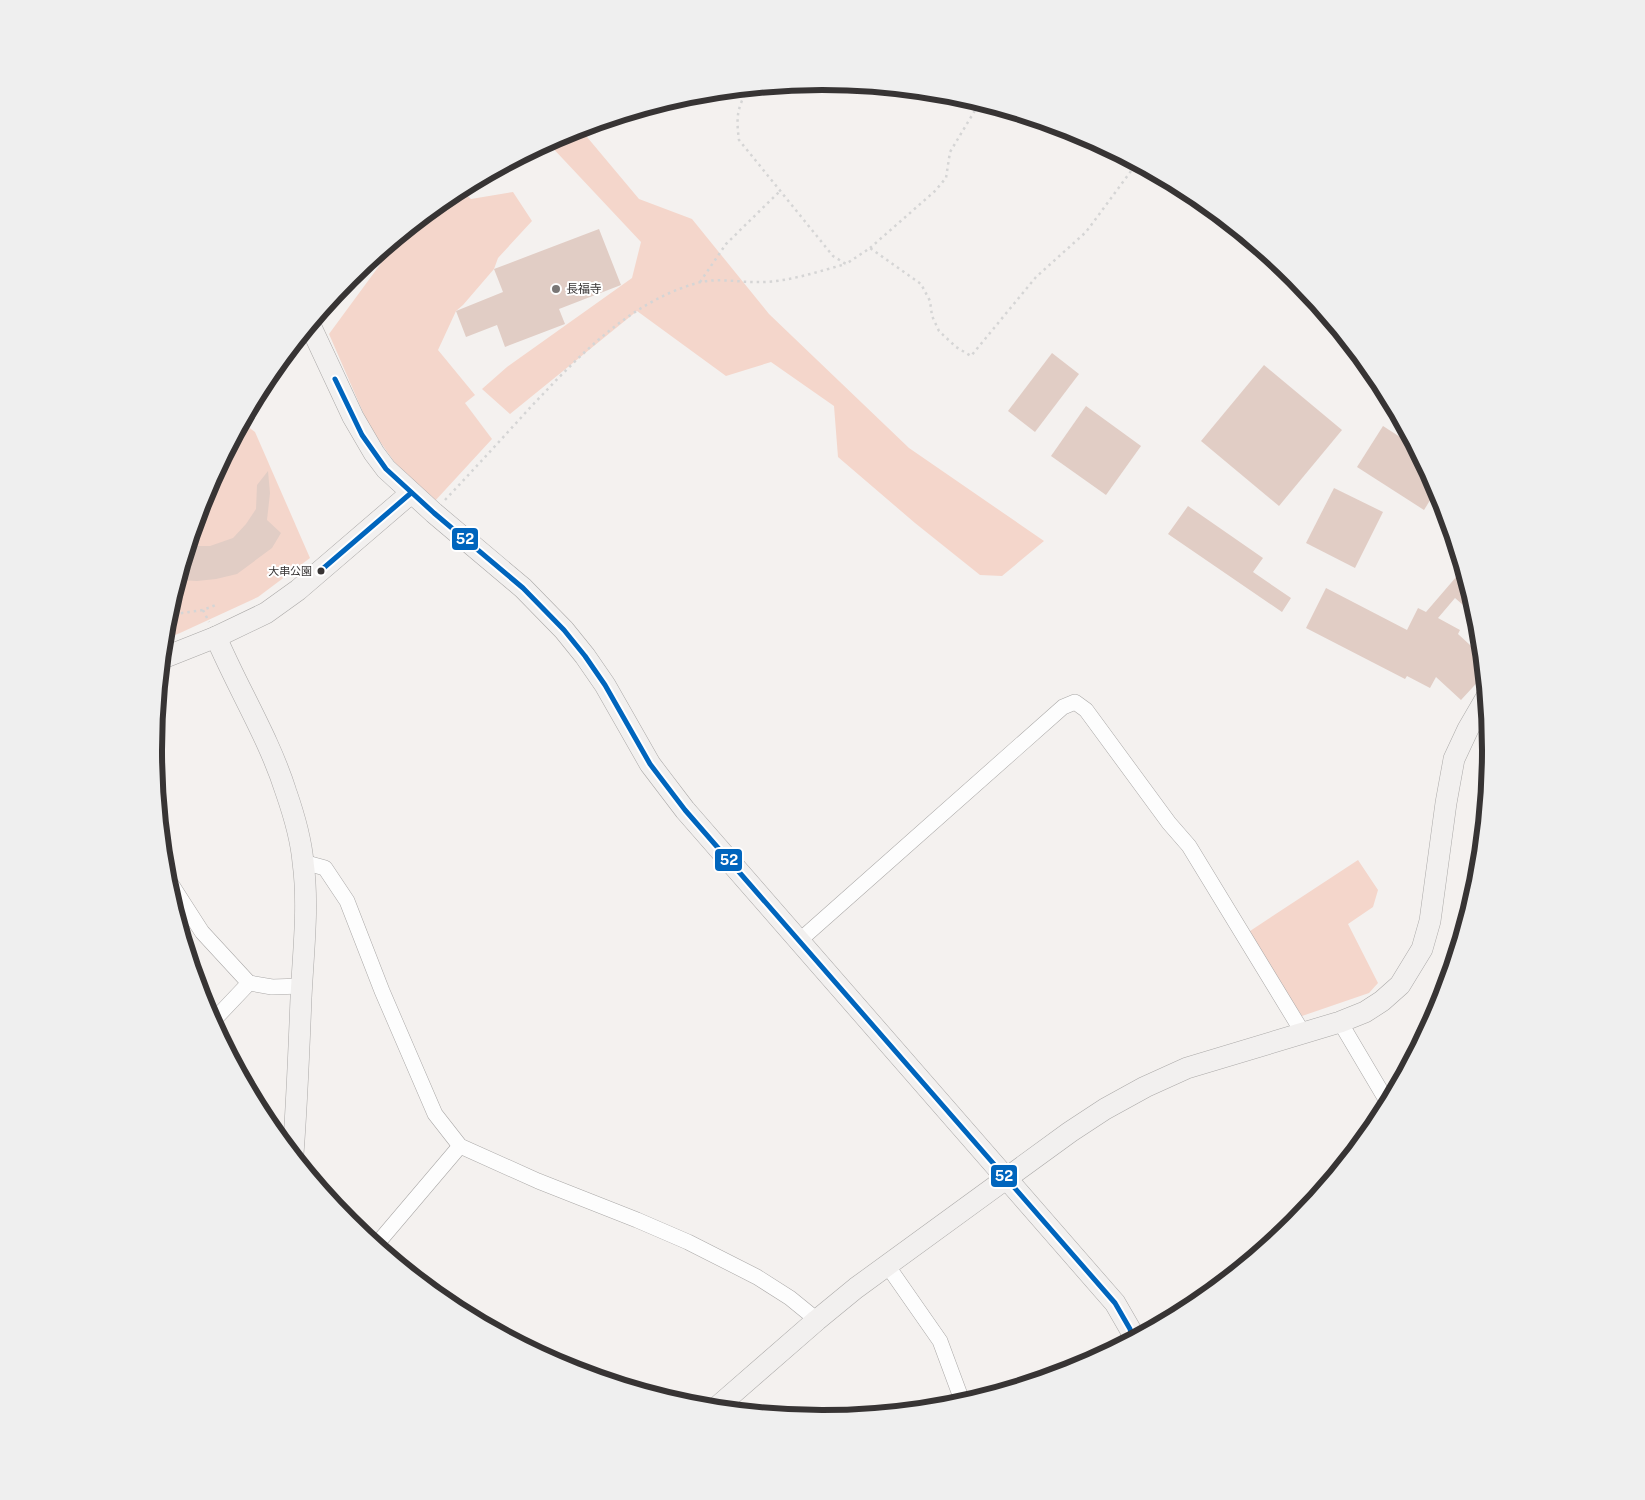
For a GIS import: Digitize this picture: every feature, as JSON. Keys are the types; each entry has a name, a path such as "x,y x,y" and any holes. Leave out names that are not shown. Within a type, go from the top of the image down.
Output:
{"street":[{"path":"313,331 362,435 386,469 411,493 523,588 564,630 586,656 650,764 664,784 1115,1303 1131,1333"},
{"path":"169,655 247,624 281,603 411,493"},
{"path":"216,637 275,761 298,835 303,862 305,891 302,986 294,1145"},
{"path":"799,941 1063,707 1075,702 1086,710 1168,822 1189,846 1303,1033"},
{"path":"723,1402 816,1320 887,1265 1077,1127 1105,1109 1145,1087 1196,1065 1340,1022 1365,1012 1400,985 1422,949 1430,921 1454,759 1481,707"},
{"path":"303,862 325,868 347,901 382,991 435,1114 460,1146 538,1181 688,1242 757,1276 790,1298 816,1320"},
{"path":"180,899 202,932 249,983 272,987 302,986"},
{"path":"219,1016 249,983"},
{"path":"1340,1022 1384,1096"},
{"path":"380,1240 460,1146"},
{"path":"887,1265 940,1341 960,1395"}],"path":[{"path":"744,95 740,103 737,122 740,140 833,256 846,264"},
{"path":"434,512 586,350 620,322 657,297 700,282 731,279 761,282 805,275 846,264 870,248 935,191 946,178 950,152 976,108"},
{"path":"870,248 921,284 930,301 932,316 939,331 956,347 971,356 1036,277 1086,232 1133,168"},
{"path":"700,282 726,244 780,191"},
{"path":"177,613 203,610 218,604"}],"shaded area":[{"path":"584,135 639,199 692,219 769,314 909,448 1044,541 1002,576 980,575 915,523 838,457 834,406 771,362 726,376 637,311 510,414 482,389 507,367 632,278 641,242 553,148"},
{"path":"513,192 532,221 498,258 494,269 456,311 438,350 475,395 465,403 492,439 434,502 398,467 369,426 329,334 389,252 421,226 466,195 471,199"},
{"path":"248,426 255,432 310,558 258,597 173,636 185,579 198,538 213,497"},
{"path":"1358,860 1378,890 1373,907 1348,924 1378,983 1369,993 1302,1016 1247,933"}],"building":[{"name":"長福寺","path":"599,229 621,285 559,309 565,324 505,347 497,325 466,337 456,311 503,292 494,269"},
{"path":"1052,353 1079,374 1035,432 1008,411"},
{"path":"1264,365 1342,430 1279,506 1201,441"},
{"path":"1086,406 1141,446 1106,495 1051,456"},
{"path":"1383,426 1404,440 1432,497 1424,510 1357,467"},
{"path":"268,471 270,493 267,520 281,533 272,548 237,574 216,579 185,580 195,546 210,546 233,538 246,524 256,509 257,485"},
{"path":"1334,488 1383,512 1355,568 1306,543"},
{"path":"1188,506 1263,558 1253,572 1291,598 1282,612 1168,534"},
{"path":"1458,574 1467,608 1455,598 1438,618 1460,630 1458,634 1475,649 1479,681 1461,700 1436,677 1430,688 1407,676 1405,679 1306,628 1326,588 1407,630 1418,608 1426,612"}],"transit line":[{"name":"52","path":"335,379 362,435 386,469 434,513 523,588 564,630 605,685 650,764 685,810 1115,1303 1131,1333"},
{"name":"52","path":"319,572 411,493"}],"place":[{"name":"長福寺","path":"556,289"},
{"name":"大串公園","path":"321,571"}]}
